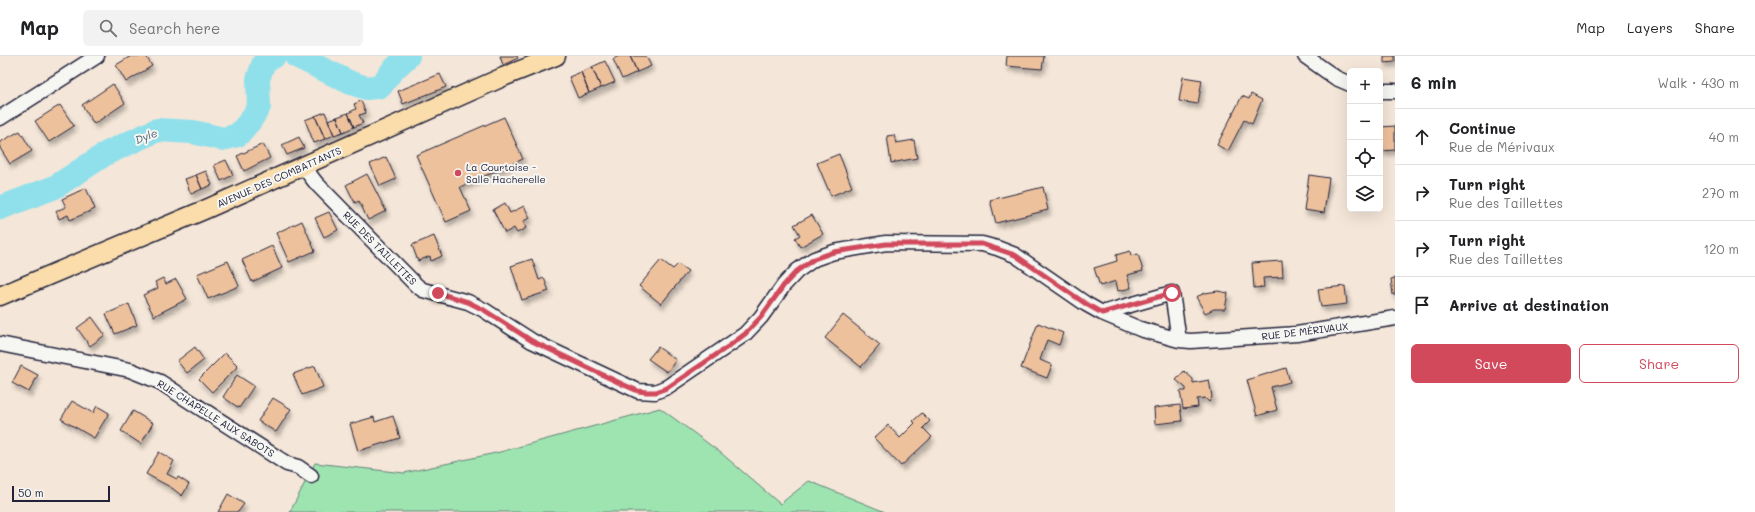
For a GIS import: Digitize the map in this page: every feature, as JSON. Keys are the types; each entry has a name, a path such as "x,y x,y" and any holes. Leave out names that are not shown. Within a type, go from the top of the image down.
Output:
{"main road":[{"name":"AVENUE DES COMBATTANTS","path":"0,296 303,166 503,77 556,56"}],"street":[{"path":"0,118 97,56"},
{"path":"1305,56 1336,78 1347,83"},
{"path":"1383,91 1395,91"},
{"name":"RUE DES TAILLETTES","path":"303,166 316,183 416,286 423,290 468,302 484,310 532,341 638,391 656,392 667,388 729,346 745,334 761,317 784,285 797,271 814,259 834,252 886,244 975,243 998,248 1015,255 1086,304 1102,313 1140,329 1179,340 1214,340"},
{"path":"1102,313 1172,293 1179,340"},
{"name":"RUE DE MÉRIVAUX","path":"1214,340 1297,334 1395,318"},
{"name":"RUE CHAPELLE AUX SABOTS","path":"0,344 130,370 160,382 287,464 298,467 311,476"}],"green space":[{"path":"660,408 721,453 780,504 809,481 885,512 290,512 315,463 404,473 500,452"}],"building":[{"path":"131,56 146,56 152,66 126,82 116,65"},
{"path":"500,56 517,56 518,58 503,65"},
{"path":"619,56 630,56 637,72 622,79 613,59"},
{"path":"630,56 646,56 651,66 637,72"},
{"path":"1007,56 1044,56 1042,69 1006,66"},
{"path":"1384,56 1395,56 1395,62 1384,63"},
{"path":"605,61 615,82 601,88 592,67"},
{"path":"592,67 601,88 589,93 581,72"},
{"path":"581,72 589,93 578,98 569,77"},
{"path":"440,74 446,87 403,104 398,91"},
{"path":"1183,77 1202,80 1198,104 1179,101"},
{"path":"113,84 125,103 94,124 82,105"},
{"path":"1251,94 1262,100 1252,124 1244,120 1228,151 1217,145 1242,96 1249,99"},
{"path":"361,101 366,113 359,115 363,123 354,127 348,113 356,109 354,104"},
{"path":"60,105 74,126 49,142 35,121"},
{"path":"325,112 334,135 325,139 315,116"},
{"path":"348,113 354,127 343,132 337,117"},
{"path":"315,116 325,139 314,143 305,120"},
{"path":"337,117 343,132 334,135 328,120"},
{"name":"La Courtoise - Salle Hacherelle","path":"504,117 523,159 460,187 471,211 446,222 416,155"},
{"path":"1395,126 1395,150 1383,151 1383,127"},
{"path":"20,131 32,151 10,164 0,148 0,142"},
{"path":"894,135 896,143 914,140 917,158 891,163 887,136"},
{"path":"299,137 304,148 287,155 282,145"},
{"path":"263,144 270,158 244,171 237,156"},
{"path":"839,154 852,187 831,196 817,163"},
{"path":"386,157 396,179 380,186 370,164"},
{"path":"226,160 233,175 221,181 214,165"},
{"path":"206,171 212,185 202,189 196,175"},
{"path":"367,174 386,211 368,220 359,201 355,203 346,185"},
{"path":"196,175 202,189 191,194 185,179"},
{"path":"1309,175 1329,178 1324,213 1304,210"},
{"path":"1043,187 1048,210 996,223 990,200"},
{"path":"86,188 95,209 70,220 68,215 59,219 56,211 66,207 62,199"},
{"path":"505,203 510,213 524,206 530,218 523,221 526,228 517,233 514,228 505,233 493,210"},
{"path":"329,212 338,230 324,237 315,218"},
{"path":"812,215 823,234 800,247 795,238 800,235 794,225"},
{"path":"302,221 315,251 289,262 276,233"},
{"path":"434,236 442,256 431,261 430,256 418,261 412,245"},
{"path":"272,246 282,268 252,282 242,260"},
{"path":"1130,251 1131,256 1138,254 1143,271 1127,275 1131,288 1118,291 1116,281 1100,286 1094,268 1117,261 1116,255"},
{"path":"532,259 539,280 544,278 549,291 522,300 511,266"},
{"path":"661,260 673,269 678,264 688,271 661,304 639,286"},
{"path":"228,261 239,286 208,299 197,274"},
{"path":"1282,261 1283,277 1263,278 1264,287 1254,288 1252,263"},
{"path":"163,278 166,284 176,279 187,299 154,316 143,295 158,288 155,282"},
{"path":"1395,278 1395,295 1393,295 1391,279"},
{"path":"1345,286 1347,304 1321,307 1318,289"},
{"path":"1218,291 1228,293 1225,309 1214,309 1205,313 1196,297 1205,293"},
{"path":"129,304 137,325 115,334 106,314"},
{"path":"843,315 880,345 861,367 825,338"},
{"path":"92,317 105,335 90,346 77,328"},
{"path":"1038,323 1063,333 1059,345 1047,340 1040,360 1052,365 1047,378 1021,368"},
{"path":"195,347 204,360 187,373 177,361"},
{"path":"658,347 676,360 667,372 648,359"},
{"path":"225,353 238,366 212,392 199,379"},
{"path":"21,366 38,375 29,392 12,383"},
{"path":"315,366 323,387 302,395 293,374"},
{"path":"1286,368 1290,382 1271,387 1277,410 1257,416 1247,380"},
{"path":"1184,371 1193,379 1193,383 1209,380 1212,397 1209,402 1205,398 1197,399 1198,407 1183,409 1180,391 1186,391 1186,388 1176,380"},
{"path":"237,375 254,386 239,408 223,397"},
{"path":"273,398 291,409 276,432 258,421"},
{"path":"72,401 93,413 97,406 109,413 94,438 61,419"},
{"path":"1180,405 1182,421 1155,424 1154,408"},
{"path":"133,411 153,423 141,444 121,431"},
{"path":"922,413 930,421 923,428 932,437 901,466 874,438 888,425 900,438 915,423 913,421"},
{"path":"393,416 400,438 358,451 350,424 374,417 375,422"},
{"path":"159,452 174,461 167,474 177,479 178,477 189,484 182,496 172,488 146,474"},
{"path":"228,494 244,504 238,512 218,512"}],"waterway":[{"name":"Dyle","path":"0,208 55,187 107,153 157,130 193,132 223,139 238,135 259,107 258,79 264,62 274,56"},
{"name":"Dyle","path":"296,56 351,83 367,88 381,86 392,71 408,56"}],"place":[{"name":"La Courtoise - Salle Hacherelle","path":"458,173"}],"route":[{"path":"438,293 468,302 484,310 532,341 622,384 638,391 656,392 667,388 745,334 761,317 784,285 797,271 814,259 834,252 886,244 946,242 982,244 998,248 1015,255 1086,304 1102,313 1172,293"}]}
